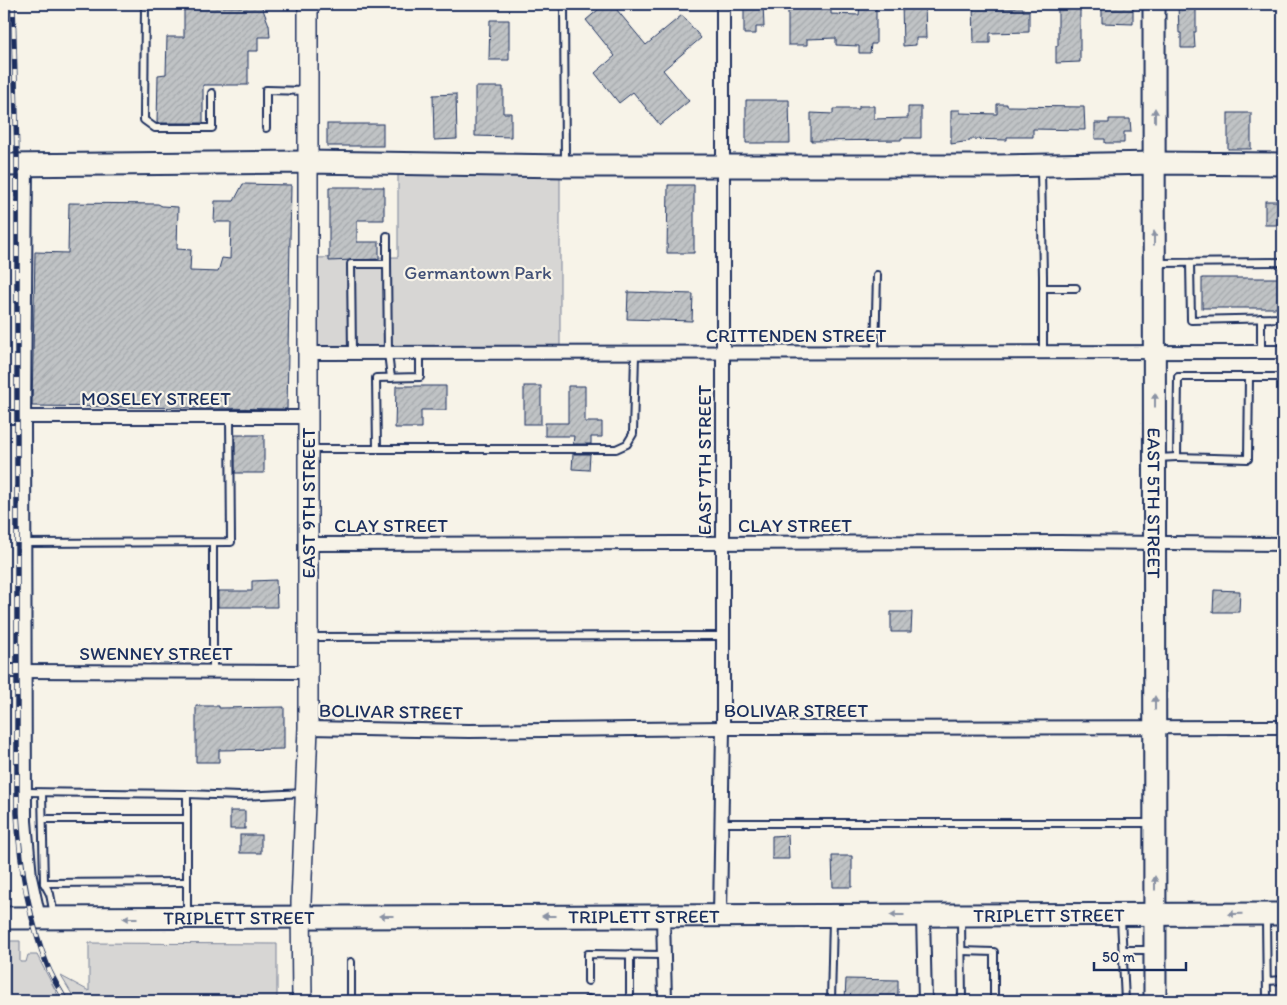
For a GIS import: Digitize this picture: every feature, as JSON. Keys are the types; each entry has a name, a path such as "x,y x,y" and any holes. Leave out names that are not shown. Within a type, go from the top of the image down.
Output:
{"main road":[{"name":"EAST 5TH STREET","path":"1154,4 1155,1001"},
{"path":"4,165 308,162 565,166 1283,164"},
{"name":"TRIPLETT STREET","path":"4,918 1274,914"}],"street":[{"name":"EAST 9TH STREET","path":"302,1001 302,916 308,728 308,4"},
{"name":"EAST 7TH STREET","path":"720,916 723,728 723,4"},
{"path":"26,165 24,417 25,821 30,877 46,918"},
{"name":"CRITTENDEN STREET","path":"309,353 1283,352"},
{"name":"MOSELEY STREET","path":"4,417 308,417"},
{"name":"CLAY STREET","path":"308,544 1059,542 1283,544"},
{"name":"SWENNEY STREET","path":"4,671 308,672"},
{"name":"BOLIVAR STREET","path":"308,728 469,731 723,728 1283,727"},
{"path":"923,915 925,1001"},
{"path":"663,916 665,1001"}],"lane":[{"path":"146,4 144,120 156,128 212,128 212,93"},
{"path":"564,4 565,166"},
{"path":"266,128 266,90 308,91"},
{"path":"1040,165 1043,353"},
{"path":"387,236 388,353 391,378"},
{"path":"1154,263 1283,262"},
{"path":"1190,263 1191,320 1283,318"},
{"path":"352,353 351,264 387,264"},
{"path":"875,353 877,275"},
{"path":"1043,288 1076,288"},
{"path":"1261,318 1261,352"},
{"path":"377,449 376,378 420,377 420,353"},
{"path":"308,449 616,450 627,444 633,434 635,354"},
{"path":"1177,457 1178,377 1283,376"},
{"path":"1155,458 1248,459 1249,377"},
{"path":"24,543 231,542 230,416"},
{"path":"212,672 213,543"},
{"path":"308,636 722,636"},
{"path":"25,792 240,796 306,793"},
{"path":"42,792 44,883 50,894 46,918"},
{"path":"187,794 187,917"},
{"path":"43,819 187,820"},
{"path":"721,823 1155,823"},
{"path":"28,848 44,848"},
{"path":"44,883 187,882"},
{"path":"1267,1001 1267,981 1274,914"},
{"path":"831,1001 833,915"},
{"path":"961,915 962,1001"},
{"path":"1121,915 1125,1001"},
{"path":"1123,950 1155,950"},
{"path":"962,951 994,952 994,1001"},
{"path":"588,981 588,954 664,955"},
{"path":"630,954 630,1001"},
{"path":"351,962 351,1001"},
{"path":"1267,981 1283,980"}],"green space":[{"name":"Germantown Park","path":"398,164 560,166 560,354 309,353 308,258 398,257"},
{"path":"4,941 20,941 20,962 26,962 28,955 37,955 61,1001 4,1001"},
{"path":"89,943 277,944 277,1001 76,1001 61,976 89,991"}],"building":[{"path":"605,4 612,4 646,45 682,15 701,38 663,70 689,101 660,125 633,92 619,103 595,73 615,56 586,20"},
{"path":"744,4 763,4 764,27 756,27 756,34 744,34"},
{"path":"788,4 831,4 831,14 859,15 860,6 876,7 876,44 871,44 870,53 859,53 859,46 836,45 836,38 807,39 807,45 788,45"},
{"path":"902,4 925,4 926,38 916,38 916,45 903,46"},
{"path":"973,4 997,4 997,8 1023,8 1023,11 1029,11 1029,32 990,33 990,43 974,43"},
{"path":"1058,4 1080,4 1080,62 1056,63"},
{"path":"1102,4 1133,4 1133,24 1102,23"},
{"path":"1178,4 1196,4 1195,48 1181,48"},
{"path":"184,7 262,7 269,25 270,37 258,37 258,51 248,51 248,85 203,85 203,123 157,123 158,75 166,74 167,37 184,37"},
{"path":"490,20 509,20 509,60 489,60"},
{"path":"475,87 503,87 503,113 511,113 511,137 475,136"},
{"path":"456,94 457,139 434,140 433,95"},
{"path":"746,100 789,100 790,143 746,143"},
{"path":"997,104 1007,104 1007,106 1084,107 1085,130 1033,129 1033,137 1007,137 1007,140 970,139 970,141 951,144 951,110 960,110 960,113 997,114"},
{"path":"859,106 874,106 874,119 908,118 908,107 921,107 921,138 811,141 811,113 833,114 833,109 859,109"},
{"path":"1228,113 1251,113 1251,149 1228,149"},
{"path":"1109,119 1130,119 1131,132 1124,132 1124,143 1105,143 1105,139 1095,139 1095,123 1109,123"},
{"path":"327,124 383,124 383,146 327,146"},
{"path":"243,184 291,185 287,409 32,406 35,252 68,253 69,203 158,204 178,207 177,249 191,250 190,271 218,272 222,258 230,259 231,222 214,222 215,201 234,201"},
{"path":"668,185 694,185 694,253 667,253"},
{"path":"329,187 384,187 384,220 357,220 357,242 379,242 379,259 329,261"},
{"path":"1265,201 1283,201 1283,225 1265,225"},
{"path":"1202,278 1283,278 1283,308 1202,308"},
{"path":"628,292 693,294 692,321 627,319"},
{"path":"396,386 446,386 446,410 421,410 421,428 395,428"},
{"path":"524,386 541,386 541,424 524,424"},
{"path":"568,386 585,386 585,422 602,422 602,437 591,437 591,444 573,444 574,436 545,436 545,423 568,423"},
{"path":"235,435 264,435 264,473 235,473"},
{"path":"573,454 590,454 589,470 572,469"},
{"path":"276,580 277,607 218,607 218,591 252,591 252,581"},
{"path":"1214,590 1240,591 1239,612 1213,612"},
{"path":"891,612 912,612 911,632 891,632"},
{"path":"196,706 219,706 219,708 284,707 284,749 219,750 219,762 196,762"},
{"path":"230,811 245,811 245,829 230,829"},
{"path":"240,835 261,835 261,853 240,853"},
{"path":"788,835 789,859 772,859 772,836"},
{"path":"832,856 852,856 852,887 833,887"},
{"path":"846,979 898,980 898,1000 845,999"}],"railway":[{"path":"13,4 17,156 17,813 20,853 30,911 48,967 66,1001"}]}
